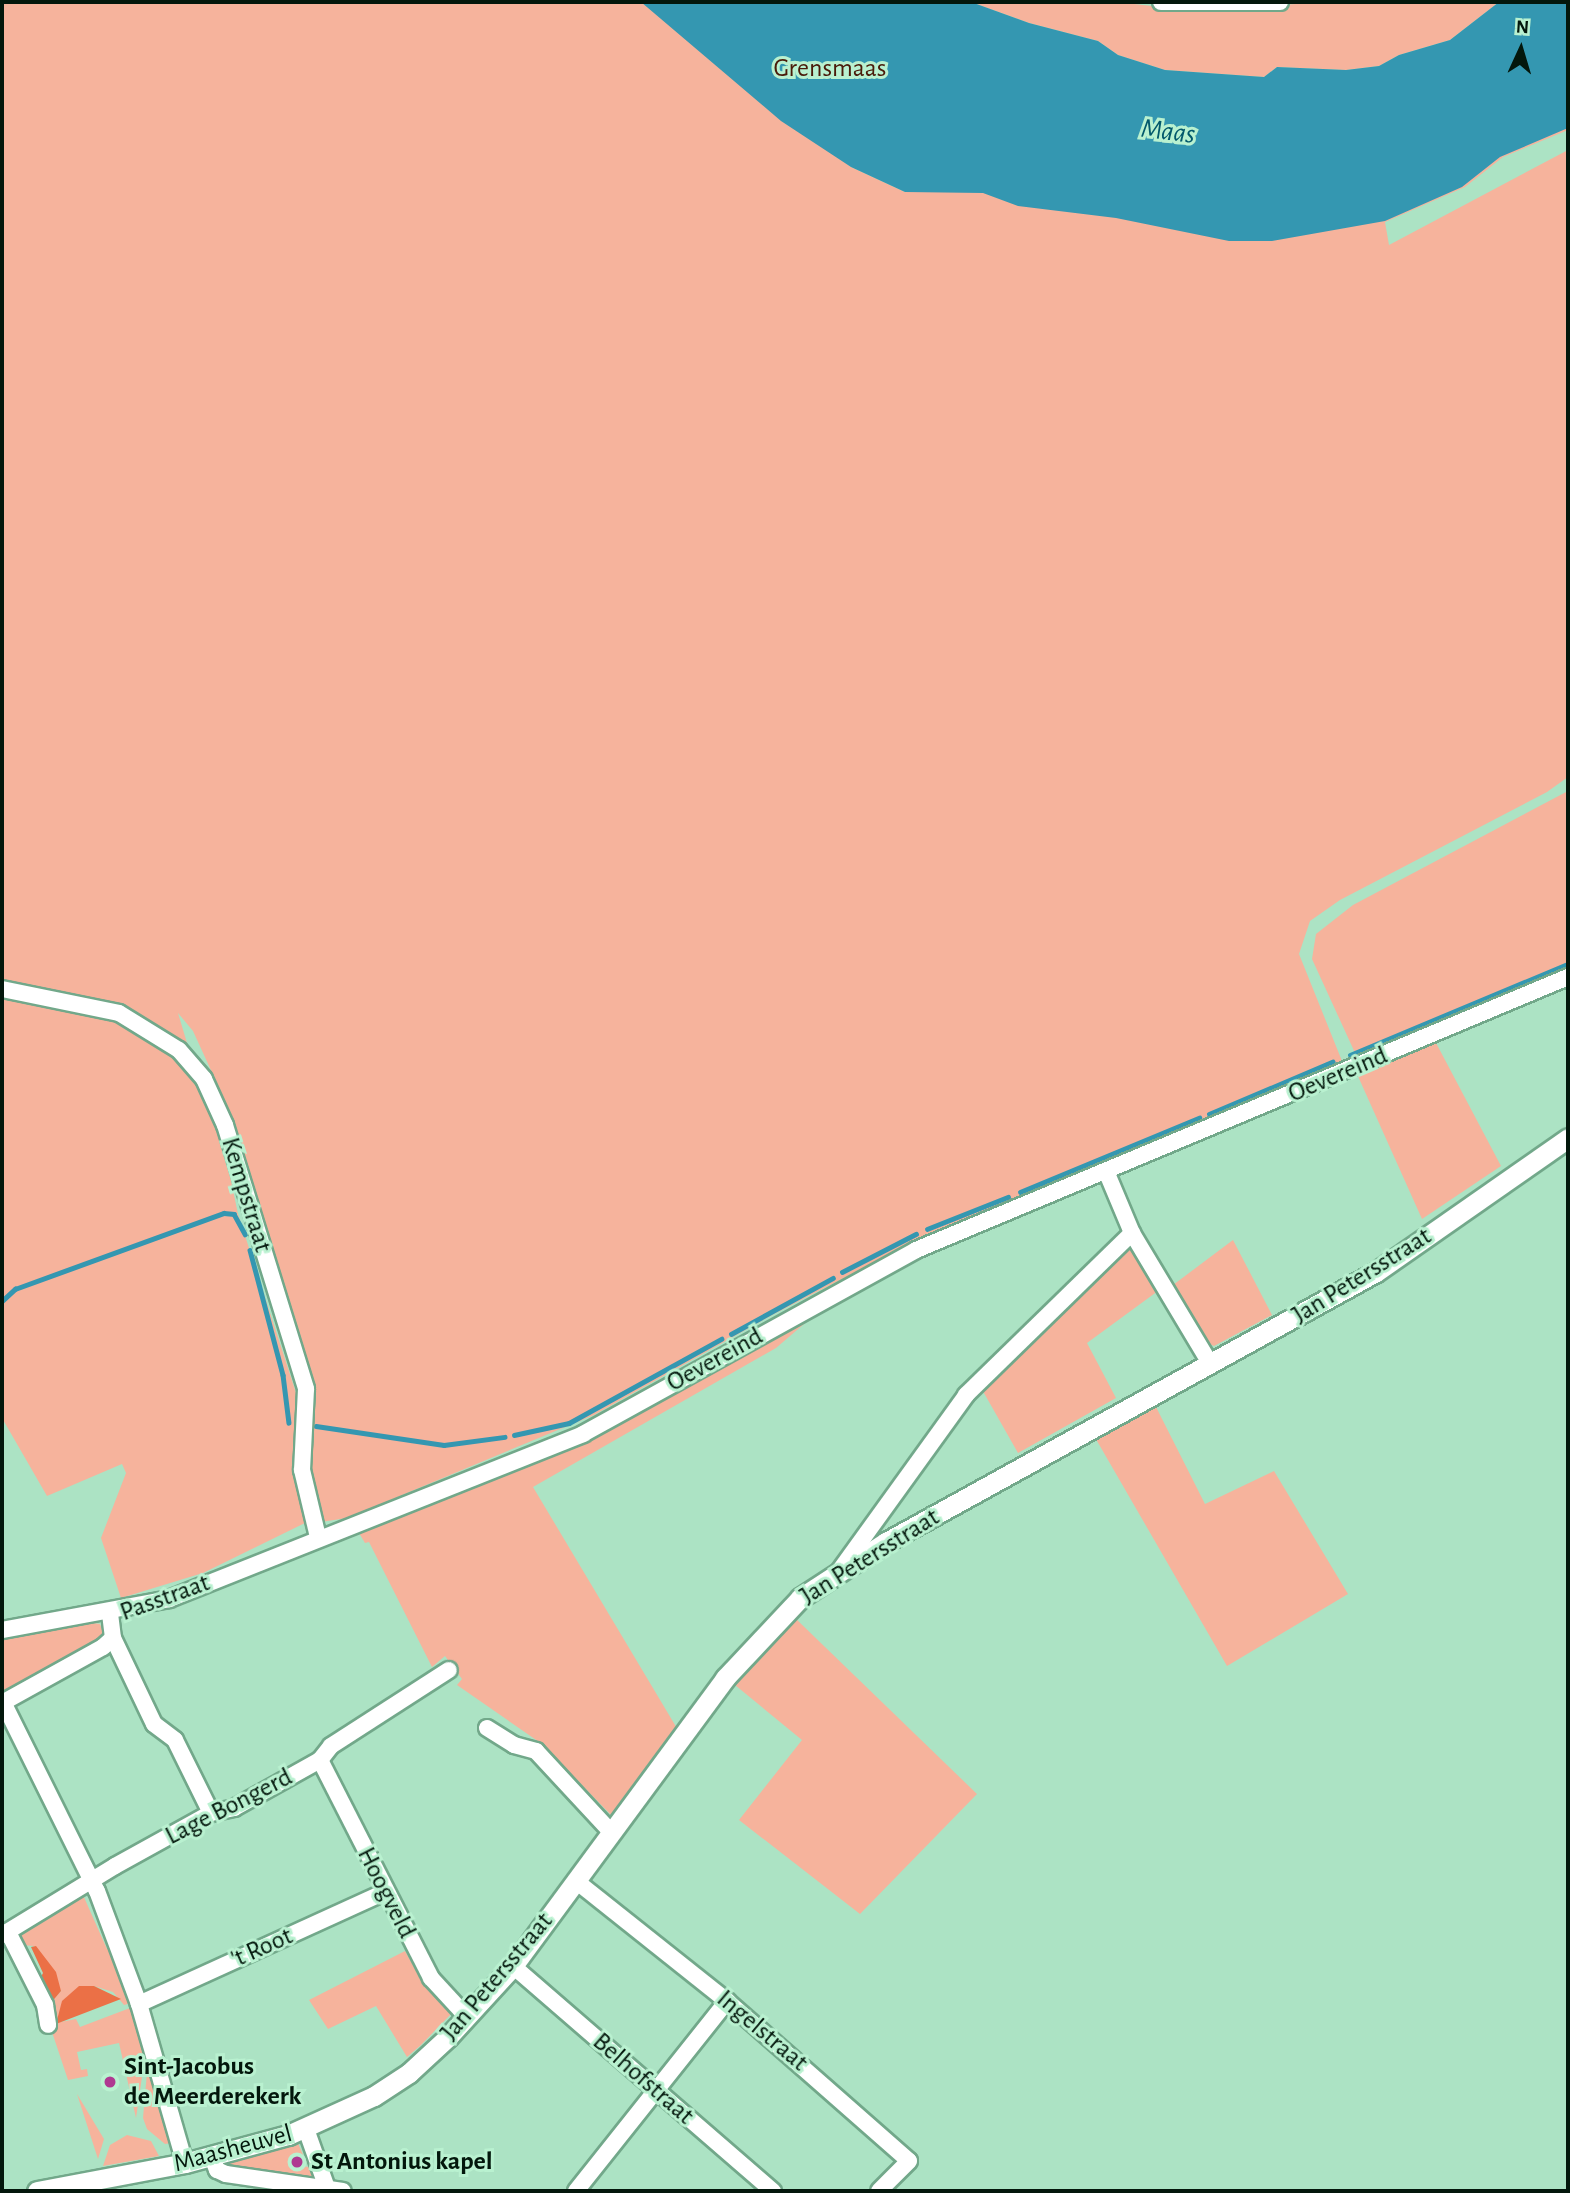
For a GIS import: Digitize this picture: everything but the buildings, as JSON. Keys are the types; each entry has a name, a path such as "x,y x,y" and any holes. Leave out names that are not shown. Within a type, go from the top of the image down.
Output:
{"street":[{"path":"1161,2 1280,2"},
{"name":"Oevereind","path":"318,1536 583,1434 916,1250 1568,976"},
{"name":"Kempstraat","path":"2,989 119,1013 179,1050 204,1079 225,1125 306,1389 302,1469 318,1536"},
{"name":"Jan Petersstraat","path":"306,2129 374,2096 409,2073 467,2017 513,1966 753,1646 800,1598 839,1572 1376,1272 1568,1138"},
{"path":"1106,1171 1132,1233 1211,1365"},
{"path":"839,1572 966,1395 1132,1233"},
{"name":"Passtraat","path":"2,1702 113,1638 110,1613 169,1599 318,1536"},
{"path":"2,1630 110,1613"},
{"path":"113,1638 154,1724 175,1740 211,1813"},
{"name":"Lage Bongerd","path":"5,1934 211,1813 234,1808 320,1760 331,1745 449,1670"},
{"path":"2,1702 93,1882 139,2004 185,2163"},
{"path":"488,1728 514,1745 536,1751 612,1833"},
{"name":"Hoogveld","path":"320,1760 430,1978 467,2017"},
{"name":"Ingelstraat","path":"576,1881 727,2001 909,2161 879,2191"},
{"name":"'t Root","path":"139,2004 385,1892"},
{"path":"5,1934 45,2006 48,2025"},
{"name":"Belhofstraat","path":"513,1966 773,2191"},
{"path":"576,2191 727,2001"},
{"path":"306,2129 327,2188"},
{"name":"Maasheuvel","path":"37,2191 212,2157 306,2129"},
{"path":"212,2157 217,2170 226,2174 343,2191"}],"shaded area":[{"path":"2,2 641,2 851,167 905,192 921,73 1568,81 1568,130 1503,157 1465,187 1385,222 1389,245 1568,150 1568,777 1547,792 1340,900 1310,921 1299,954 1342,1061 923,1237 774,1314 594,1415 347,1518 321,1522 309,1461 314,1396 231,1114 193,1031 178,1013 190,1053 166,1035 2,982"},
{"path":"971,2 1117,2 1195,11 1324,2 1499,2 1450,40 1399,55 1379,66 1346,70 1277,67 1264,77 1165,70 1118,55 1098,41 1029,23"},
{"path":"1568,791 1568,969 1356,1055 1312,959 1316,934 1353,905"},
{"path":"2,993 103,1013 150,1035 196,1074 221,1133 238,1214 297,1396 295,1464 307,1522 203,1573 121,1598 101,1538 126,1473 122,1464 47,1496 2,1418"},
{"path":"1435,1041 1501,1166 1422,1219 1357,1074"},
{"path":"1133,1239 1162,1288 1087,1343 1116,1398 1018,1453 980,1386"},
{"path":"1233,1240 1272,1315 1214,1346 1207,1343 1173,1285"},
{"path":"825,1306 776,1348 533,1487 678,1730 612,1816 542,1744 457,1685 462,1679 445,1656 432,1667 369,1542 365,1543 359,1533 592,1438"},
{"path":"1153,1401 1205,1504 1274,1471 1348,1594 1227,1666 1093,1434"},
{"path":"794,1617 977,1794 860,1914 739,1820 802,1740 735,1685"},
{"path":"100,1624 104,1636 2,1692 2,1637"},
{"path":"83,1895 107,1949 113,1952 128,2004 124,2005 113,1992 94,1986 56,2023 76,2019 80,2027 130,2008 145,2056 136,2118 119,2043 77,2052 81,2070 87,2069 88,2076 68,2080 50,2026 50,2004 61,1991 34,1946 21,1945 14,1935"},
{"path":"36,1946 56,1972 61,1991 50,2004 39,1981 43,1973 31,1947"},
{"path":"405,1951 424,1985 451,2014 421,2045 407,2057 376,2006 328,2029 309,2000"},
{"path":"79,1986 94,1986 121,1999 56,2024 62,2001"},
{"path":"148,2061 171,2143 165,2144 147,2129 143,2118"},
{"path":"77,2094 104,2139 98,2159"},
{"path":"127,2135 151,2141 159,2156 103,2166 110,2145"},
{"path":"297,2141 304,2157 292,2158 293,2166 312,2167 312,2179 222,2169 220,2164"}],"water":[{"name":"Maas","path":"641,2 971,2 1029,23 1098,41 1118,55 1165,70 1264,77 1277,67 1346,70 1379,66 1399,55 1450,40 1499,2 1568,2 1568,128 1500,157 1462,187 1385,221 1272,241 1229,241 1116,218 1018,206 983,193 905,192 851,167 781,121"}],"waterway":[{"path":"1350,1055 1568,964"},
{"path":"1209,1114 1332,1062"},
{"path":"1020,1192 1199,1118"},
{"path":"927,1229 1008,1197"},
{"path":"2,1301 15,1289 224,1213 234,1214 245,1234"},
{"path":"842,1272 916,1234"},
{"path":"250,1250 283,1375 289,1423"},
{"path":"731,1334 833,1278"},
{"path":"514,1435 569,1423 721,1339"},
{"path":"316,1426 444,1445 504,1437"}],"place":[{"name":"Sint-Jacobus de Meerderekerk","path":"110,2082"},
{"name":"St Antonius kapel","path":"297,2162"}],"park label":[{"name":"Grensmaas","path":"830,69"}]}
